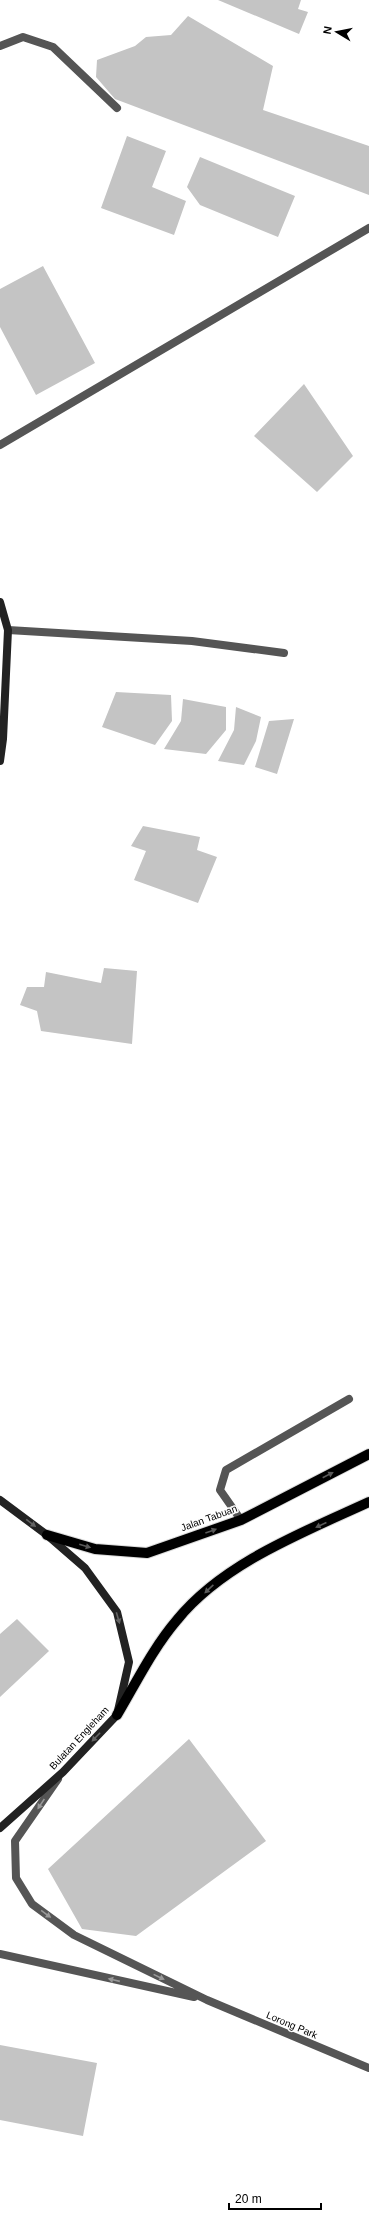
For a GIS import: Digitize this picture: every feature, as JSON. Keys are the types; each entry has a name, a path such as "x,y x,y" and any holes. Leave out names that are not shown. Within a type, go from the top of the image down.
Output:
{"main road":[{"path":"0,602 8,630 3,739 0,761"},
{"name":"Jalan Tabuan","path":"47,1536 95,1549 147,1553 241,1520 369,1454"},
{"name":"Bulatan Engleham","path":"0,1500 47,1536 85,1568 117,1612 129,1662 117,1715 63,1772 0,1828"},
{"path":"117,1715 177,1619 215,1584 259,1554 369,1502"}],"street":[{"path":"0,46 23,37 53,47 117,108"},
{"path":"0,445 21,434 191,331 369,228"},
{"path":"8,630 192,641 284,653"},
{"path":"241,1520 220,1490 226,1470 349,1398"},
{"path":"63,1772 15,1841 16,1878 32,1904 74,1935 207,2000"},
{"path":"0,1954 207,2000"},
{"name":"Lorong Park","path":"207,2000 369,2068"}],"building":[{"path":"218,0 301,0 298,9 308,12 299,34"},
{"path":"188,16 273,66 263,110 369,146 369,195 115,99 96,77 97,60 135,46 146,37 171,35"},
{"path":"127,136 166,151 152,187 186,201 174,235 101,208"},
{"path":"200,157 295,196 278,237 200,205 187,187"},
{"path":"43,266 95,363 36,395 0,327 0,289"},
{"path":"304,384 353,456 317,492 254,436"},
{"path":"116,692 171,695 172,721 155,745 102,727"},
{"path":"183,699 226,707 226,730 206,754 164,749 181,721"},
{"path":"236,707 261,717 256,741 244,765 218,761 234,730"},
{"path":"294,719 277,774 255,767 269,721"},
{"path":"143,826 200,837 197,850 217,857 198,903 134,880 146,851 131,846"},
{"path":"104,968 137,971 132,1044 41,1031 37,1011 20,1005 27,987 44,987 46,972 101,983"},
{"path":"17,1619 49,1651 0,1697 0,1634"},
{"path":"189,1739 266,1841 136,1936 82,1929 48,1869"},
{"path":"0,2045 97,2063 83,2136 0,2120"}]}
